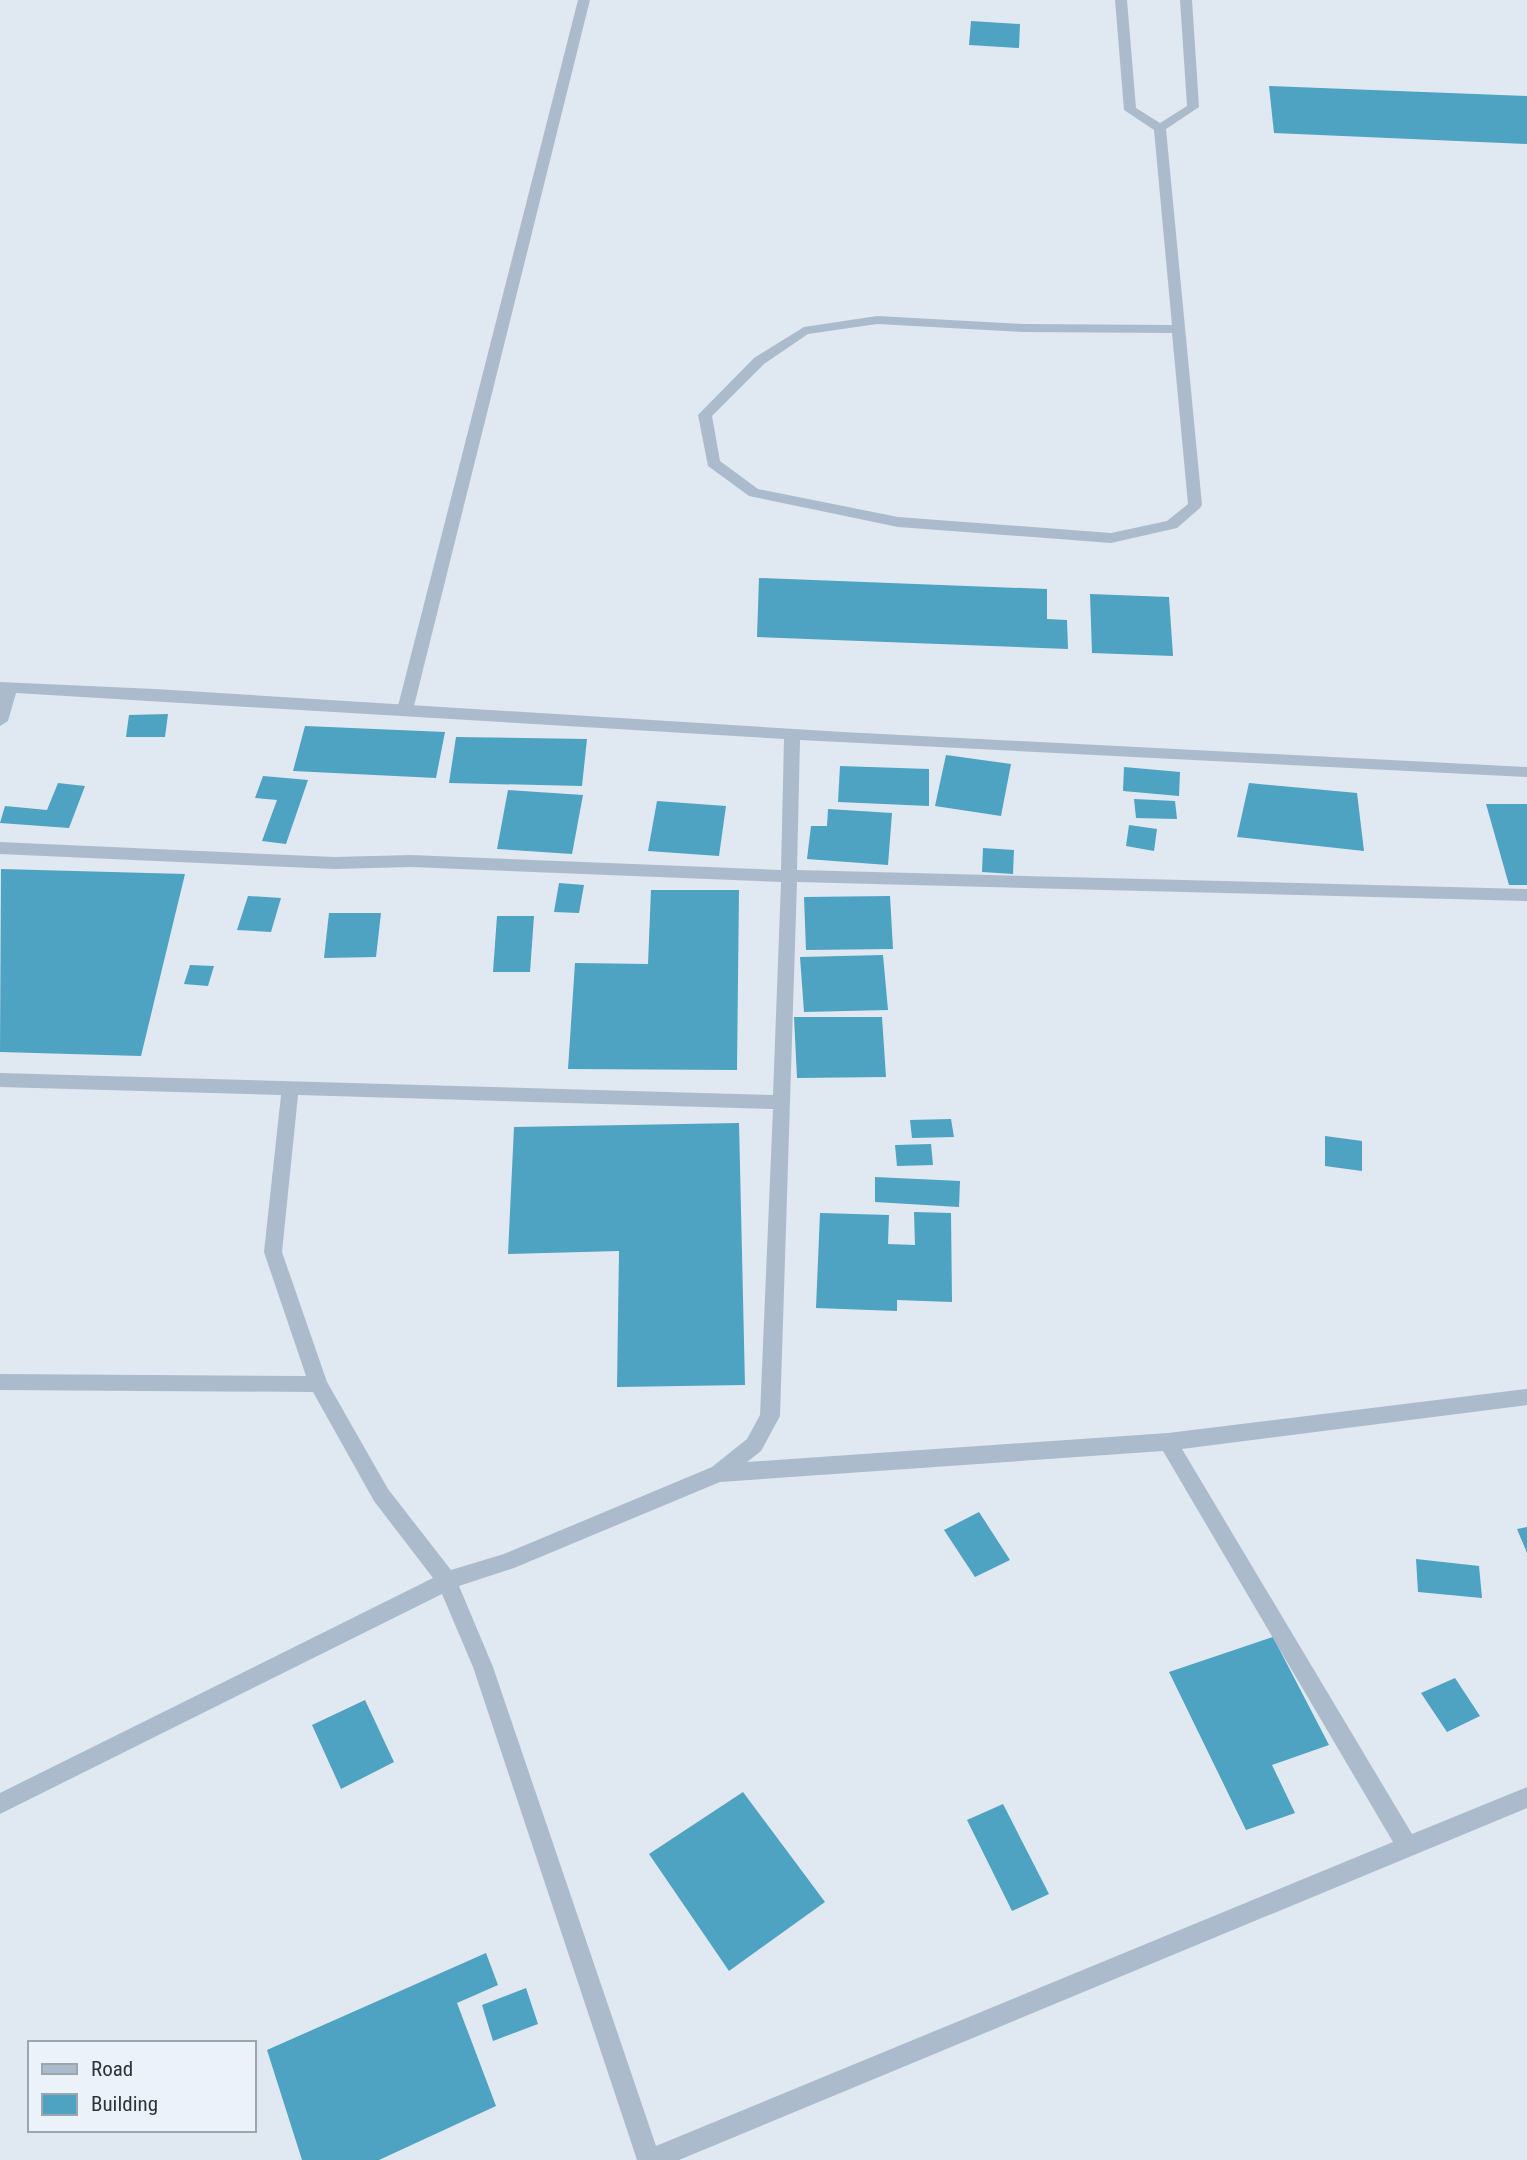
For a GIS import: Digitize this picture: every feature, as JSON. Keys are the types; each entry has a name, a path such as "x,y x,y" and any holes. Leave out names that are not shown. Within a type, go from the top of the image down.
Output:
{"street":[{"path":"405,710 584,0"},
{"path":"1121,0 1130,110 1160,128"},
{"path":"1160,128 1193,107 1186,0"},
{"path":"1160,128 1179,329 1195,505 1172,525 1111,538 898,522 754,493 713,463 705,415 759,361 804,331 877,320 1024,328 1179,329"},
{"path":"0,721 5,687 792,734 1527,772"},
{"path":"0,1804 447,1581 507,1562 719,1473 754,1445 770,1416 792,734"},
{"path":"0,848 334,863 411,861 789,876 1527,895"},
{"path":"0,1080 782,1102"},
{"path":"290,1088 273,1252 318,1384 381,1495 447,1581 483,1667 650,2160 1527,1797"},
{"path":"0,1382 318,1384"},
{"path":"719,1473 1168,1442 1527,1397"},
{"path":"1168,1442 1408,1847"}],"building":[{"path":"971,21 1020,24 1019,48 969,45"},
{"path":"1269,86 1527,96 1527,144 1274,133"},
{"path":"759,578 1047,589 1047,619 1067,620 1068,649 757,637"},
{"path":"1090,594 1169,597 1173,656 1092,653"},
{"path":"168,714 165,737 126,737 129,715"},
{"path":"305,726 445,732 436,778 293,771"},
{"path":"456,737 587,739 582,786 449,783"},
{"path":"946,755 1011,764 1001,816 935,806"},
{"path":"840,766 929,769 929,806 838,802"},
{"path":"1124,767 1180,772 1179,796 1123,791"},
{"path":"263,776 308,780 286,844 262,841 277,800 255,798"},
{"path":"58,783 85,786 69,828 0,823 5,806 47,810"},
{"path":"1249,783 1357,793 1364,851 1237,837"},
{"path":"508,790 583,795 572,854 497,849"},
{"path":"1134,799 1175,801 1177,819 1136,818"},
{"path":"657,801 726,806 719,856 648,851"},
{"path":"1486,804 1527,804 1527,885 1509,885"},
{"path":"828,809 892,813 888,865 807,859 811,826 827,826"},
{"path":"1129,825 1157,829 1154,851 1126,846"},
{"path":"983,848 1014,850 1013,874 982,872"},
{"path":"1,869 185,874 141,1056 0,1052"},
{"path":"559,883 584,885 579,913 554,912"},
{"path":"651,890 739,890 737,1070 568,1069 575,963 648,964"},
{"path":"248,896 281,898 271,932 237,930"},
{"path":"890,896 893,949 806,950 804,897"},
{"path":"329,913 381,913 376,957 324,958"},
{"path":"497,916 534,916 530,972 493,972"},
{"path":"883,955 888,1010 804,1012 800,957"},
{"path":"190,965 214,966 208,986 184,984"},
{"path":"794,1017 882,1017 886,1077 797,1078"},
{"path":"951,1119 954,1137 912,1138 910,1120"},
{"path":"739,1123 745,1385 617,1387 619,1251 508,1254 514,1127"},
{"path":"1325,1136 1362,1141 1362,1171 1325,1166"},
{"path":"931,1144 933,1165 897,1166 895,1145"},
{"path":"875,1177 960,1181 959,1207 875,1202"},
{"path":"914,1212 951,1213 952,1302 897,1300 897,1311 816,1308 820,1213 889,1215 888,1244 915,1245"},
{"path":"979,1512 1010,1560 975,1577 944,1530"},
{"path":"1527,1527 1527,1553 1517,1529"},
{"path":"1416,1559 1479,1566 1482,1598 1418,1592"},
{"path":"1273,1637 1329,1745 1272,1765 1295,1813 1246,1830 1169,1672"},
{"path":"1455,1678 1480,1716 1447,1732 1421,1693"},
{"path":"365,1700 394,1762 341,1789 312,1725"},
{"path":"743,1792 825,1902 729,1971 649,1854"},
{"path":"1003,1804 1049,1894 1012,1911 967,1820"},
{"path":"486,1953 498,1985 457,2003 496,2106 379,2160 302,2160 267,2050"},
{"path":"526,1988 538,2024 493,2041 482,2005"}]}
